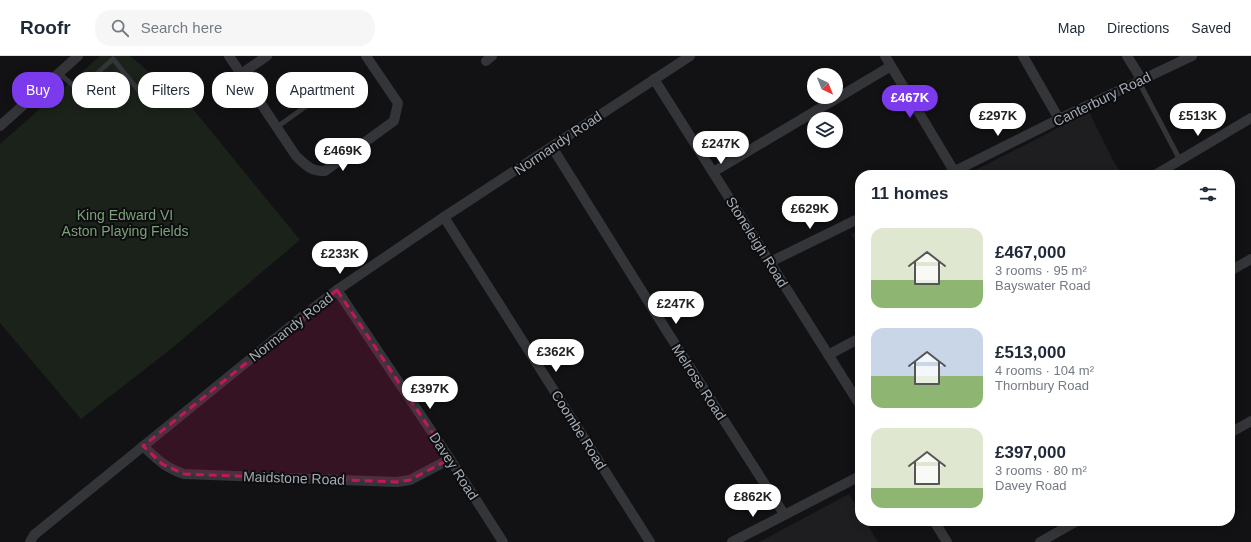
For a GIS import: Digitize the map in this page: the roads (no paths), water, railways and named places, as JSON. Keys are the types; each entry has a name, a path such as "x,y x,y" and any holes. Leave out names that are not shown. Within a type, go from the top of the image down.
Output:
{"street":[{"path":"60,72 78,56"},
{"path":"229,56 240,72"},
{"path":"244,72 267,56"},
{"path":"264,108 296,156 307,167 316,171 325,171 394,121 398,103 366,56"},
{"name":"Normandy Road","path":"30,542 34,535 337,290 444,217 552,147 654,78 690,56"},
{"path":"885,56 949,170"},
{"path":"1023,56 1059,119"},
{"path":"1127,56 1140,81"},
{"name":"Canterbury Road","path":"957,170 1059,119 1192,56"},
{"path":"713,172 891,66"},
{"name":"Stoneleigh Road","path":"654,78 855,397"},
{"path":"0,126 20,108"},
{"path":"1163,170 1251,118"},
{"name":"Melrose Road","path":"552,147 784,514"},
{"name":"Coombe Road","path":"444,217 650,542"},
{"path":"770,262 855,220"},
{"path":"1235,268 1251,259"},
{"name":"Davey Road","path":"337,290 450,459 503,542"},
{"path":"828,355 855,341"},
{"path":"1235,430 1251,421"},
{"name":"Maidstone Road","path":"143,446 162,464 171,470 184,474 396,482 410,480 450,459"},
{"path":"732,542 855,478"},
{"path":"937,526 947,542"},
{"path":"1040,542 1068,526"}],"lane":[{"path":"64,77 77,89 82,88 113,59 138,90"},
{"path":"1140,81 1180,160"},
{"path":"277,127 303,108"}],"park label":[{"name":"King Edward VI Aston Playing Fields","path":"125,224"}]}
